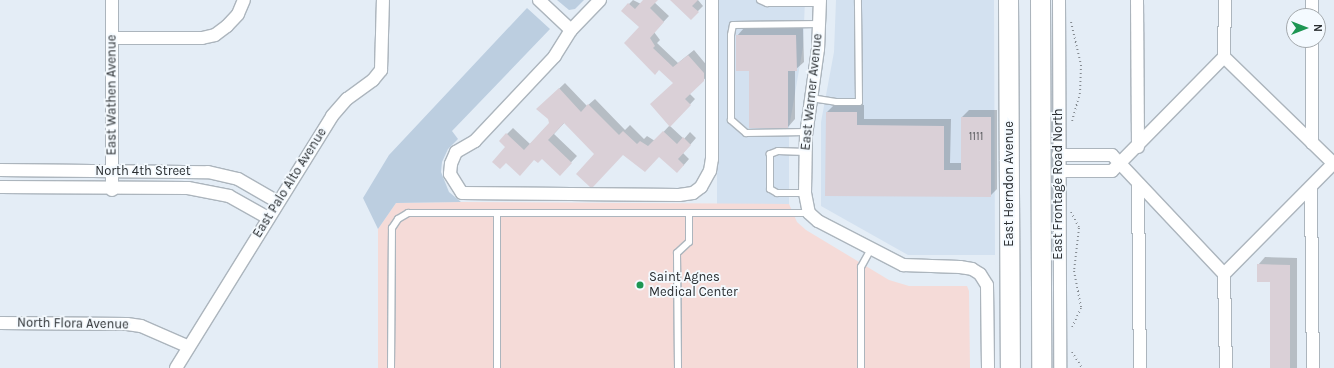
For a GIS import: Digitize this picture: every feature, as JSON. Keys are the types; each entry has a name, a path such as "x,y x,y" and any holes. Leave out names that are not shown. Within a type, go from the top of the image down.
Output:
{"main road":[{"name":"East Herndon Avenue","path":"1008,0 1010,368"},
{"path":"1040,0 1041,368"}],"street":[{"name":"East Wathen Avenue","path":"112,0 112,190"},
{"path":"112,38 202,38 215,34 234,18 244,0"},
{"name":"East Palo Alto Avenue","path":"176,368 332,116 347,99 373,80 381,70 382,0"},
{"path":"539,0 571,30"},
{"path":"600,0 571,30 555,56 475,141 456,152 451,164 450,174 462,193 679,195 693,193 701,187 710,172 712,159 712,0"},
{"name":"East Frontage Road North","path":"1059,0 1058,171 1060,368"},
{"path":"1137,0 1138,147"},
{"path":"1058,171 1112,171 1138,147 1224,57 1225,0"},
{"name":"East Warner Avenue","path":"809,213 805,193 806,132 820,24 820,1"},
{"path":"1312,48 1312,143"},
{"path":"1224,57 1334,164 1224,274"},
{"path":"1058,155 1112,155 1121,163 1138,185 1224,274 1226,368"},
{"name":"North 4th Street","path":"0,170 187,171 227,175 252,186 278,202"},
{"path":"1138,185 1140,368"},
{"name":"North 4th Street","path":"0,188 112,190 188,188 207,190 243,202 268,218"},
{"path":"1311,188 1313,368"},
{"path":"809,213 818,221 903,265 960,267 972,269 980,274 987,285 988,368"},
{"name":"North Flora Avenue","path":"0,323 127,324 141,326 189,347"}],"lane":[{"path":"760,0 767,3 820,1"},
{"path":"811,98 836,102 859,102 858,0"},
{"path":"806,132 746,133 731,120 731,35 733,25 820,24"},
{"path":"805,152 778,151 770,154 770,189 777,193 805,193"},
{"path":"391,368 391,234 394,223 408,213 809,213"},
{"path":"678,368 678,253 689,242 689,213"},
{"path":"497,214 497,368"},
{"path":"861,368 861,268 870,249"}],"path":[{"path":"1070,16 1081,65 1080,93 1071,126"},
{"path":"1069,209 1079,228 1079,247 1074,264 1082,308 1069,332"},
{"path":"1069,349 1082,368"}],"shaded area":[{"path":"557,0 584,0 575,9 569,10"},
{"path":"717,0 805,0 803,47 789,128 789,204 717,204"},
{"path":"836,0 994,0 995,255 908,255 821,206 821,122 834,52"},
{"path":"527,8 550,29 452,131 458,139 448,149 442,162 441,172 449,192 461,202 396,203 378,229 363,198 389,155"},
{"name":"Saint Agnes Medical Center","path":"396,203 789,204 797,222 806,230 889,280 909,286 967,286 969,291 970,368 378,368 378,229"}],"building":[{"path":"643,0 658,0 650,8 664,22 650,38 655,46 653,48 673,67 688,55 704,73 704,81 685,99 691,105 670,127 650,104 673,83 659,70 655,75 624,43 639,27 621,11 628,3 635,9"},
{"path":"670,0 698,0 692,6 699,12 691,20"},
{"path":"736,35 796,35 797,71 788,71 788,128 749,128 749,71 736,71"},
{"path":"559,88 581,112 588,104 619,135 623,131 637,144 640,141 648,146 663,131 677,144 683,137 691,145 678,159 684,165 677,173 659,157 645,172 623,155 593,187 590,187 576,174 594,154 564,123 548,140 572,163 560,176 542,159 538,163 534,160 520,176 506,163 500,169 492,162 505,147 499,141 506,133 524,150 549,123 548,119 536,109"},
{"path":"826,112 857,112 857,125 944,126 944,170 961,170 961,117 991,117 991,197 825,196"},
{"path":"1257,264 1290,265 1290,368 1270,368 1270,282 1257,282"}],"place":[{"name":"Saint Agnes Medical Center","path":"640,285"}]}
